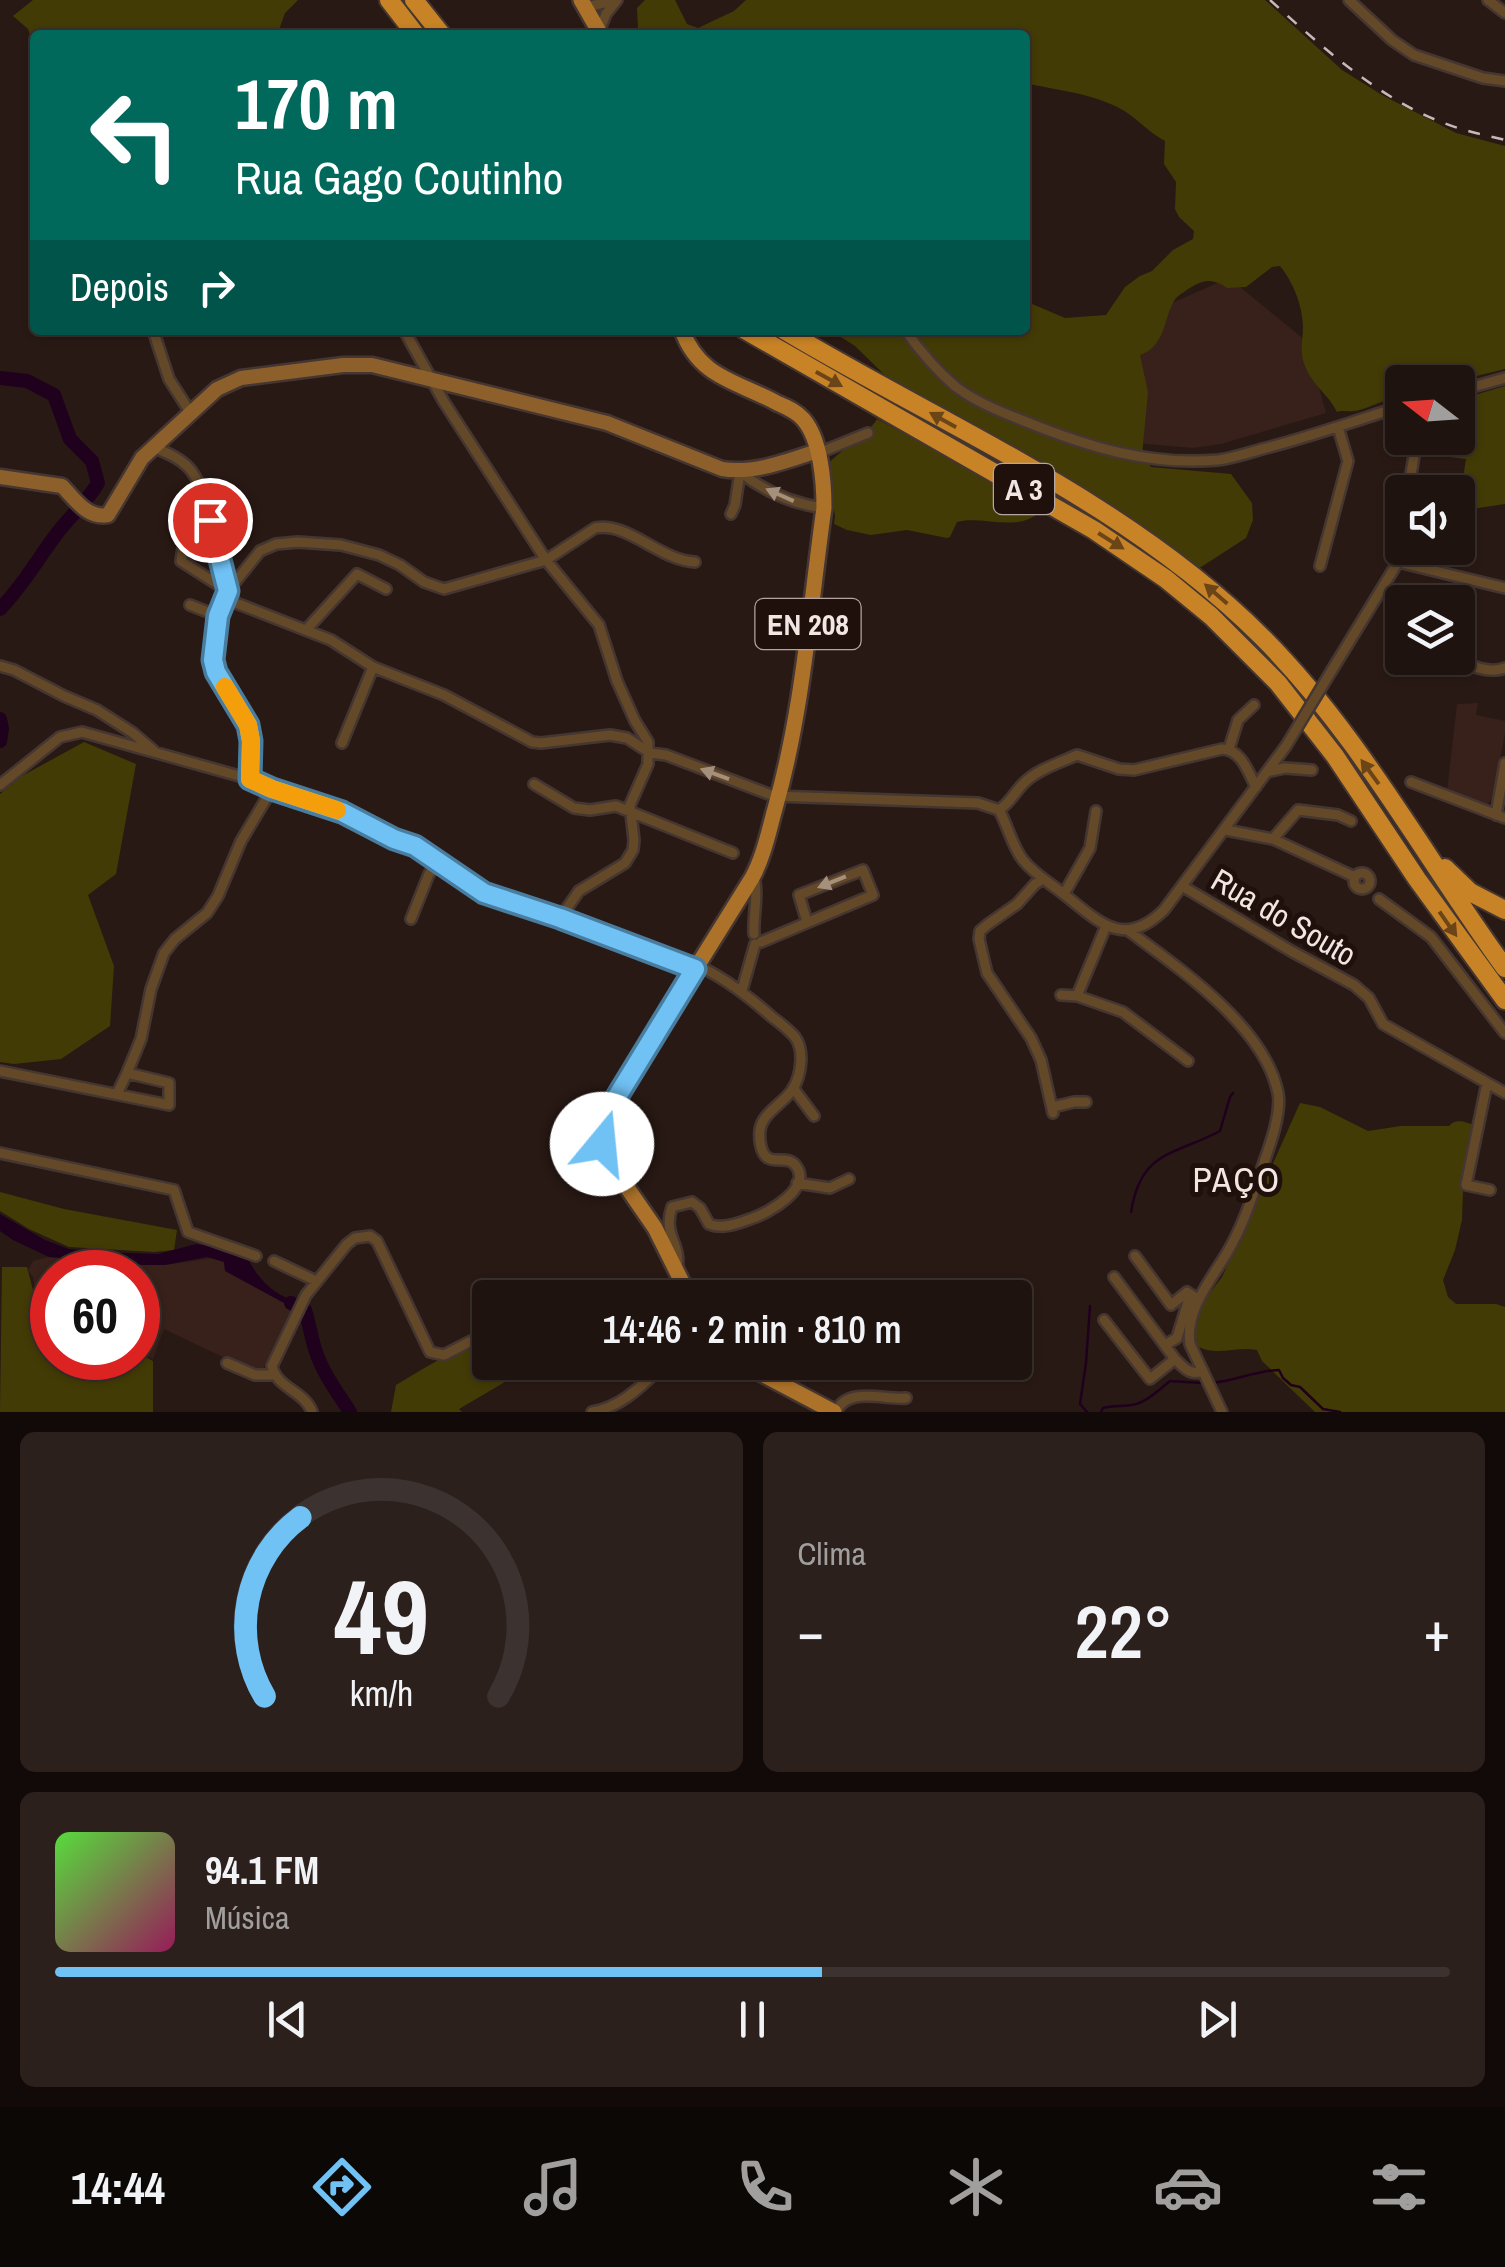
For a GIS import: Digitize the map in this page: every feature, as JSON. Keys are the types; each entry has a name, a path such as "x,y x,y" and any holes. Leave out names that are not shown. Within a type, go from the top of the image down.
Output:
{"highway":[{"path":"389,0 412,30"},
{"path":"414,0 438,30"},
{"name":"A 3","path":"754,335 1094,530 1212,616 1278,683 1324,742 1505,1000"},
{"name":"A 3","path":"793,335 1099,509 1192,574 1240,616 1286,662 1326,711 1505,968"},
{"path":"1413,835 1422,836 1450,874 1470,892 1505,910"}],"main road":[{"path":"584,4 598,30"},
{"name":"EN 208","path":"682,1280 651,1222 606,1157 601,1130 612,1102 745,890 761,858 798,714 824,508 824,483 817,451 811,431 799,414 717,376 698,360 684,335"},
{"path":"774,1380 835,1412"}],"street":[{"path":"584,4 617,0 606,14 601,30"},
{"path":"1350,0 1414,55 1483,78 1505,81"},
{"path":"1488,0 1505,13"},
{"path":"155,335 169,379 190,412"},
{"path":"407,335 546,560 599,625 610,664 648,742 648,764 632,799 634,840 629,857 580,891 560,918"},
{"path":"908,335 922,356 978,401 1060,435 1124,455 1168,462 1222,460 1385,411"},
{"path":"0,477 62,486 76,504 95,515 108,514 142,458 217,389 241,378 342,365 372,365 606,422 722,470 740,472 794,459 868,433"},
{"path":"1475,386 1505,378"},
{"path":"1320,566 1347,468 1338,426"},
{"path":"153,447 185,464 196,475 228,591"},
{"path":"740,472 779,495 824,508"},
{"path":"731,514 740,472"},
{"path":"202,490 181,561 228,591 236,602 331,640 373,667 444,696 532,742 610,735 628,738 650,753 779,796 978,803 999,810 1021,858 1042,879 1106,926 1129,931 1232,1014 1267,1062 1279,1094 1268,1149 1242,1228 1195,1297 1176,1338 1165,1345"},
{"path":"250,779 248,725 216,672 213,660 218,616 228,591 267,546 298,542 341,545 379,555 424,582 444,589 546,560 604,526 695,562"},
{"path":"1129,931 1155,920 1226,830 1286,746 1396,565"},
{"path":"1410,565 1505,588"},
{"path":"306,630 357,574 386,588"},
{"path":"190,606 218,616"},
{"path":"0,666 96,710 161,755"},
{"path":"342,743 373,667"},
{"path":"1475,667 1499,671 1505,668"},
{"path":"1229,749 1238,720 1254,705"},
{"path":"0,785 60,736 82,732 250,779 342,812 415,846 484,893 696,967 742,990 797,1042 800,1066 793,1088 765,1118 760,1130 764,1155 787,1159 796,1165 798,1183 772,1210 720,1228 709,1224 692,1202 672,1207 651,1222"},
{"path":"999,810 1034,776 1077,756 1134,770 1229,749 1238,754 1256,787"},
{"path":"1411,782 1500,817 1505,763"},
{"path":"1268,772 1280,768 1312,770"},
{"path":"534,784 574,808 616,806 733,854"},
{"path":"117,1094 141,1039 151,989 164,953 207,913 241,841 272,789"},
{"path":"1273,839 1298,810 1351,822"},
{"path":"1064,894 1090,848 1096,811"},
{"path":"1226,830 1273,839 1355,878"},
{"path":"410,920 438,862"},
{"path":"757,940 806,922 873,895 863,870 798,896 806,922"},
{"path":"1042,879 1017,904 980,931 978,938 987,973 1032,1038 1053,1110 1086,1102"},
{"path":"742,990 757,940 757,894 755,880 745,890 756,908"},
{"name":"Rua do Souto","path":"1182,886 1354,985 1369,998 1383,1024 1505,1093"},
{"name":"Rua do Souto","path":"1379,899 1431,937 1505,1033"},
{"path":"1077,996 1106,926"},
{"path":"1061,995 1077,996 1123,1012 1188,1061"},
{"path":"0,1073 169,1105 169,1084 127,1073"},
{"path":"1487,1083 1466,1185 1490,1190"},
{"path":"793,1088 814,1116"},
{"path":"0,1153 174,1190 188,1232 256,1256"},
{"path":"798,1183 830,1188 849,1179"},
{"path":"672,1207 668,1228 679,1256 679,1274 673,1280"},
{"path":"312,1412 309,1404 274,1375 272,1366 306,1295 354,1238 370,1236 380,1246 430,1352 444,1355 472,1341"},
{"path":"1134,1256 1170,1304 1187,1292 1195,1297"},
{"path":"274,1261 316,1280"},
{"path":"1114,1277 1175,1359 1186,1370 1205,1375"},
{"path":"1195,1297 1188,1332 1190,1344 1222,1412"},
{"path":"1104,1320 1150,1380 1175,1359"},
{"path":"226,1363 255,1375 274,1375"},
{"path":"592,1412 621,1402 646,1380"},
{"path":"835,1412 849,1397 906,1398"}],"shaded area":[{"path":"33,0 298,0 285,13 279,30 30,30 30,35 13,16"},
{"path":"645,0 675,0 687,24 698,28 734,11 746,0 1265,0 1342,70 1382,95 1456,133 1505,146 1505,369 1475,376 1475,365 1385,365 1385,401 1337,412 1305,366 1301,310 1293,286 1280,266 1272,267 1246,287 1227,288 1210,281 1179,295 1154,346 1140,355 1148,392 1142,455 1151,467 1231,474 1252,503 1253,520 1246,538 1198,569 1145,527 1086,491 897,387 855,346 838,335 1030,335 1030,303 1065,318 1106,315 1125,287 1193,239 1194,231 1175,209 1176,182 1164,164 1165,141 1108,103 1030,84 1030,30 638,29 637,8"},
{"path":"1229,278 1306,341 1326,413 1221,444 1193,448 1134,443 1090,339"},
{"path":"1505,386 1505,504 1475,508 1475,475 1464,475 1466,459 1432,455 1475,455 1475,395"},
{"path":"877,419 1042,510 1023,521 957,522 947,538 907,530 871,535 834,524 827,465"},
{"path":"1478,703 1476,715 1505,721 1493,797 1483,805 1447,792 1457,704"},
{"path":"84,742 136,764 116,874 88,895 114,966 110,1026 61,1059 0,1062 0,794 22,776"},
{"path":"1300,1103 1320,1107 1368,1131 1449,1126 1458,1121 1474,1125 1462,1220 1443,1280 1448,1297 1456,1304 1505,1307 1505,1412 1315,1412 1262,1361 1257,1350 1211,1351 1197,1346 1195,1329 1200,1306 1222,1277"},
{"path":"0,1192 64,1209 177,1230 174,1250 69,1247 0,1211"},
{"path":"0,1214 45,1240 79,1250 34,1250 0,1231"},
{"path":"196,1244 228,1249 247,1256 268,1285 299,1302 295,1309 225,1271 224,1262 207,1257 160,1265 160,1253"},
{"path":"213,1258 224,1262 229,1273 293,1307 260,1375 164,1329 160,1340 160,1265"},
{"path":"2,1267 27,1267 30,1279 30,1380 153,1380 153,1412 0,1412"},
{"path":"472,1344 472,1380 508,1380 459,1409 462,1412 391,1412 396,1385"}],"waterway":[{"path":"0,378 27,381 54,395 70,439 92,461 98,483 0,609"},
{"path":"0,719 0,741"},
{"path":"1131,1212 1136,1192 1151,1166 1220,1131 1233,1093"},
{"path":"291,1303 305,1310 322,1366 350,1412"},
{"path":"1087,1412 1080,1404 1090,1306"},
{"path":"1210,1383 1279,1370 1283,1378 1300,1387 1323,1409 1340,1412"},
{"path":"1101,1412 1103,1408 1140,1402 1170,1381 1202,1383"}],"railway":[{"path":"1270,0 1330,53 1397,100 1452,126 1505,140"}],"slow traffic":[{"path":"225,687 248,725 250,779 337,810"}],"district":[{"name":"PAÇO","path":"1237,1179"}],"route":[{"path":"210,520 228,591 218,616 213,660 216,672 248,725 250,779 342,812 415,846 484,893 695,969 612,1102 601,1130 602,1144"}]}
